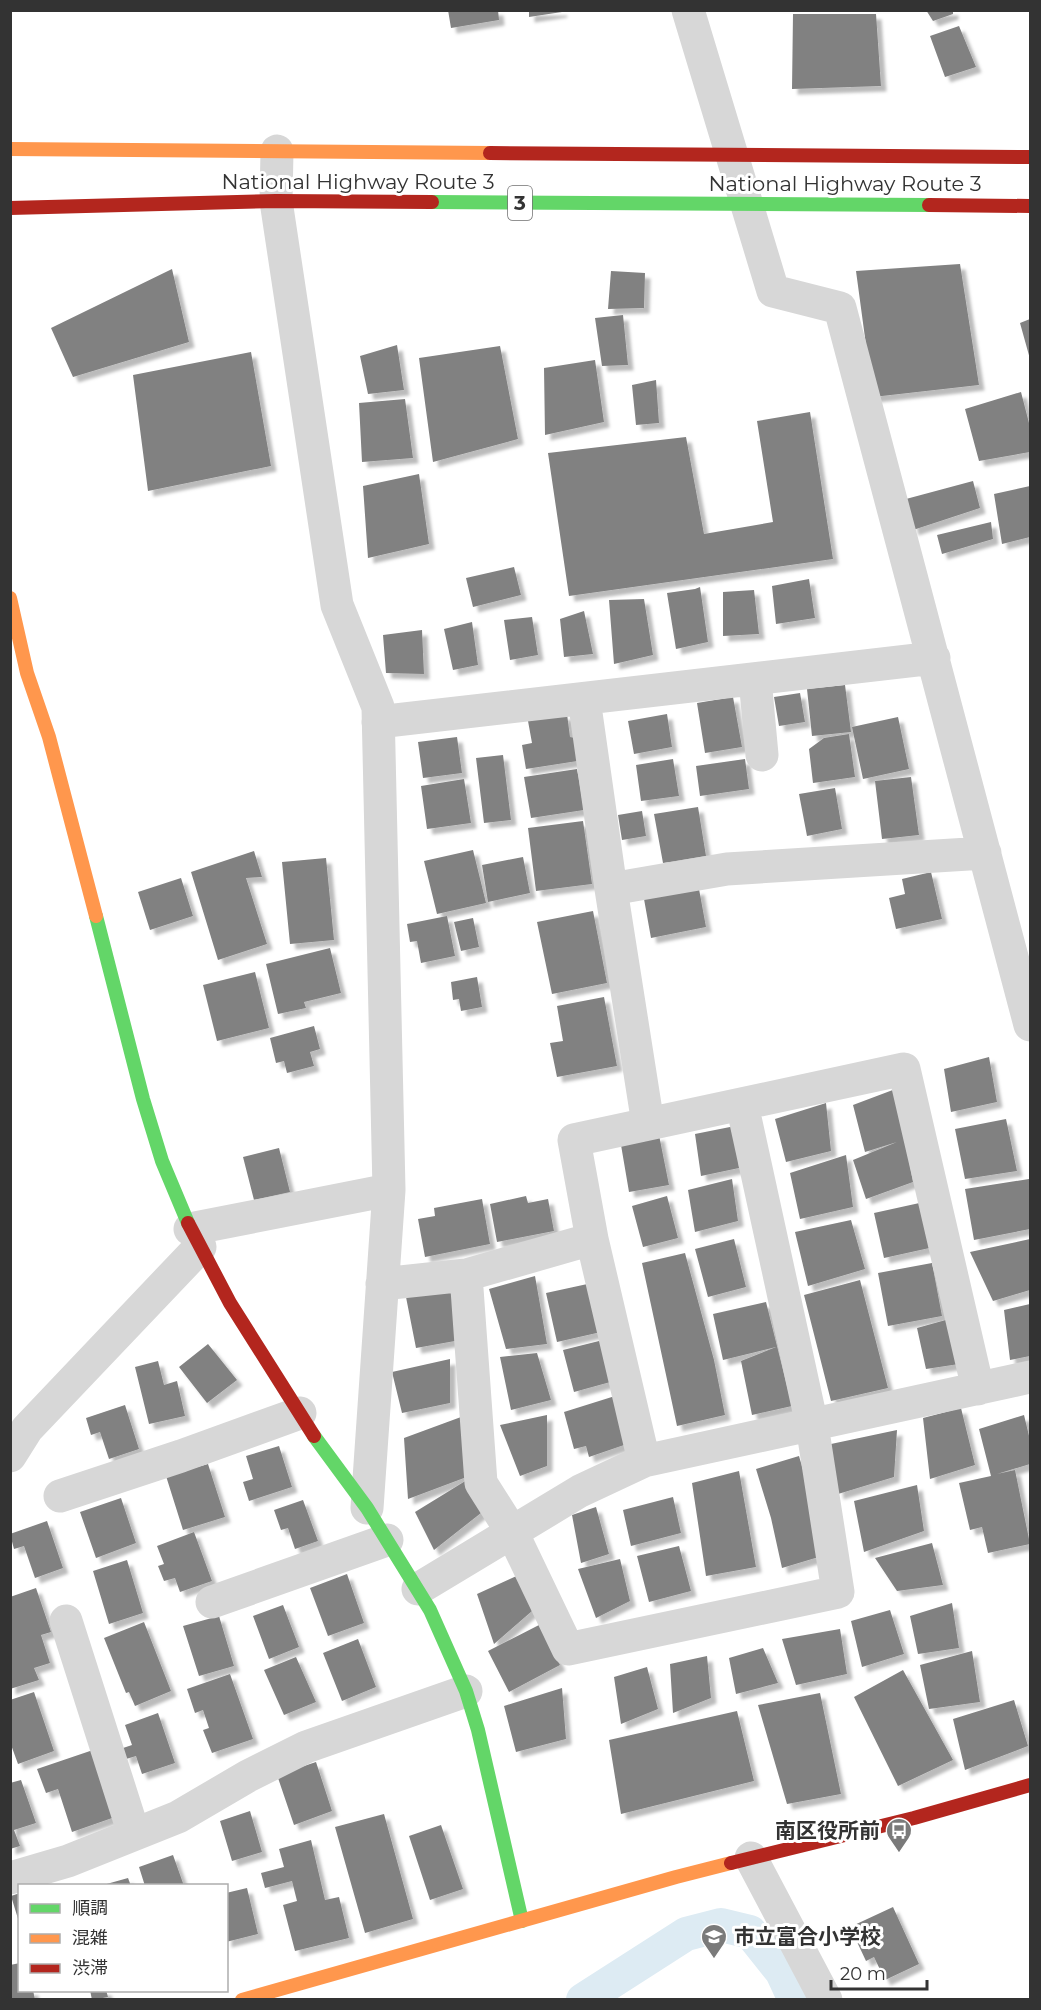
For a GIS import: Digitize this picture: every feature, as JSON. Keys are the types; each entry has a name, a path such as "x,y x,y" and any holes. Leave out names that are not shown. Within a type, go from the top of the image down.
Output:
{"main road":[{"name":"National Highway Route 3","path":"10,148 1030,157"},
{"name":"National Highway Route 3","path":"10,208 276,201 1030,206"},
{"path":"10,598 27,673 49,738 143,1099 162,1161 195,1238 230,1303 300,1413 367,1508 430,1610 466,1690 478,1730 522,1921"},
{"path":"10,678 27,673"},
{"path":"242,2000 676,1877 914,1818 1030,1785"}],"street":[{"path":"688,10 774,291 840,308 1030,1025"},
{"path":"277,151 276,201 337,604 378,707 389,1190 367,1508"},
{"path":"378,722 934,658"},
{"path":"755,679 762,755"},
{"path":"584,699 648,1125"},
{"path":"611,889 727,869 985,853"},
{"path":"644,1461 592,1239 574,1140 904,1069 978,1389"},
{"path":"466,1275 481,1483 512,1532 568,1649 838,1592 812,1425 742,1104"},
{"path":"10,1456 27,1429 195,1238 389,1190"},
{"path":"382,1284 466,1275 592,1239"},
{"path":"418,1588 580,1491 644,1461 1030,1377"},
{"path":"60,1496 300,1413"},
{"path":"212,1602 387,1540"},
{"path":"66,1621 134,1834"},
{"path":"10,1878 68,1861 178,1816 248,1776 306,1747 466,1690"},
{"path":"751,1858 826,2000"}],"building":[{"path":"448,10 498,10 499,20 451,28"},
{"path":"529,10 562,10 562,12 529,17"},
{"path":"926,10 953,10 953,14 933,21"},
{"path":"793,14 876,14 881,86 792,89"},
{"path":"959,26 976,67 945,77 930,36"},
{"path":"960,264 979,385 873,397 856,271"},
{"path":"172,269 189,342 73,377 51,328"},
{"path":"611,271 645,273 644,308 608,309"},
{"path":"623,315 628,365 602,366 595,318"},
{"path":"1030,319 1030,359 1020,323"},
{"path":"397,345 404,390 368,394 360,356"},
{"path":"500,346 518,439 433,462 419,358"},
{"path":"251,352 271,466 148,491 133,375"},
{"path":"595,360 604,422 545,435 544,368"},
{"path":"656,380 659,423 636,425 632,385"},
{"path":"1021,392 1030,427 1030,452 979,461 965,409"},
{"path":"405,399 413,458 362,462 359,403"},
{"path":"810,412 833,559 569,596 548,453 686,437 704,534 773,522 757,421"},
{"path":"419,474 429,544 368,558 363,486"},
{"path":"973,481 980,508 913,530 906,499"},
{"path":"1030,486 1030,537 1002,544 994,494"},
{"path":"991,522 993,539 942,554 937,535"},
{"path":"514,567 521,595 473,607 466,578"},
{"path":"809,579 815,618 776,624 772,586"},
{"path":"700,587 708,642 676,649 667,593"},
{"path":"754,590 759,634 723,636 723,592"},
{"path":"644,599 653,655 614,664 609,600"},
{"path":"584,611 593,654 564,657 560,619"},
{"path":"532,617 538,655 510,660 504,620"},
{"path":"472,622 478,665 453,670 444,629"},
{"path":"422,630 424,674 386,673 383,635"},
{"path":"845,685 851,732 812,736 807,689"},
{"path":"800,693 805,722 779,726 774,697"},
{"path":"733,697 742,747 705,753 697,703"},
{"path":"567,714 570,737 581,739 584,760 526,769 522,745 532,743 528,721"},
{"path":"667,714 672,747 634,754 628,721"},
{"path":"898,717 909,769 863,779 852,727"},
{"path":"849,734 855,777 813,783 809,749 824,738"},
{"path":"457,737 462,773 423,778 418,742"},
{"path":"503,755 511,820 484,823 476,758"},
{"path":"673,759 679,796 641,801 636,765"},
{"path":"745,759 749,789 700,796 696,766"},
{"path":"577,769 584,810 531,818 524,777"},
{"path":"911,777 919,835 882,839 875,781"},
{"path":"464,779 471,823 427,829 421,786"},
{"path":"835,788 842,829 807,836 799,794"},
{"path":"698,807 706,856 663,863 654,814"},
{"path":"642,811 646,836 622,840 618,815"},
{"path":"583,821 592,884 536,891 528,828"},
{"path":"473,850 486,903 437,914 424,861"},
{"path":"254,851 262,877 246,878 267,944 218,960 191,872"},
{"path":"523,857 530,893 488,902 482,865"},
{"path":"326,858 334,940 290,944 282,862"},
{"path":"931,872 942,919 896,929 889,898 905,894 902,879"},
{"path":"181,878 193,916 150,930 138,892"},
{"path":"699,889 706,927 651,938 644,899"},
{"path":"593,911 607,983 552,994 537,922"},
{"path":"447,916 455,956 421,963 417,941 410,942 407,924"},
{"path":"473,918 479,947 461,951 454,922"},
{"path":"330,948 341,993 304,1002 306,1008 278,1014 266,964"},
{"path":"255,972 269,1028 217,1041 203,985"},
{"path":"477,977 482,1007 461,1011 459,999 453,1000 451,982"},
{"path":"604,997 617,1066 557,1077 550,1043 563,1041 557,1006"},
{"path":"314,1026 320,1049 310,1052 314,1066 287,1073 284,1061 276,1063 270,1038"},
{"path":"989,1057 997,1102 951,1112 944,1069"},
{"path":"906,1085 905,1139 913,1182 866,1199 853,1160 897,1142 865,1152 853,1105"},
{"path":"826,1103 831,1151 786,1162 775,1119"},
{"path":"1006,1119 1017,1171 965,1179 955,1129"},
{"path":"735,1126 739,1168 701,1176 695,1134"},
{"path":"659,1135 669,1185 629,1192 621,1145"},
{"path":"279,1148 290,1192 254,1200 243,1157"},
{"path":"846,1155 853,1207 800,1219 790,1173"},
{"path":"732,1179 738,1221 695,1232 688,1190"},
{"path":"1029,1179 1030,1229 974,1240 965,1189"},
{"path":"526,1196 528,1203 548,1199 554,1231 497,1242 490,1204"},
{"path":"667,1196 678,1238 643,1247 632,1206"},
{"path":"482,1199 490,1244 425,1257 418,1219 435,1216 434,1208"},
{"path":"924,1202 934,1247 884,1258 874,1213"},
{"path":"851,1220 865,1269 808,1286 795,1232"},
{"path":"734,1239 746,1287 708,1297 695,1249"},
{"path":"1030,1239 1030,1290 993,1301 970,1252"},
{"path":"685,1253 714,1360 725,1415 677,1426 642,1263"},
{"path":"932,1263 942,1316 888,1326 878,1273"},
{"path":"535,1276 547,1344 506,1349 489,1289"},
{"path":"860,1280 888,1388 831,1401 804,1295"},
{"path":"592,1283 601,1332 557,1342 546,1293"},
{"path":"452,1284 455,1341 416,1348 405,1292"},
{"path":"766,1302 792,1406 752,1415 741,1361 776,1347 723,1360 713,1314"},
{"path":"1030,1304 1030,1356 1010,1360 1004,1310"},
{"path":"953,1318 959,1364 926,1369 917,1328"},
{"path":"603,1340 614,1381 574,1392 563,1350"},
{"path":"208,1344 237,1380 207,1403 179,1367"},
{"path":"537,1353 551,1400 511,1410 500,1357"},
{"path":"450,1359 450,1403 402,1413 392,1372"},
{"path":"158,1361 164,1385 177,1381 185,1416 149,1424 135,1367"},
{"path":"615,1396 624,1445 589,1457 586,1446 574,1449 564,1412"},
{"path":"125,1405 139,1449 109,1459 100,1432 91,1435 86,1418"},
{"path":"961,1408 975,1465 930,1479 923,1418"},
{"path":"547,1415 547,1466 520,1476 500,1425"},
{"path":"1024,1415 1030,1440 1030,1464 997,1474 1015,1470 1030,1544 988,1553 982,1527 970,1530 959,1483 991,1476 979,1429"},
{"path":"461,1417 500,1498 434,1550 415,1512 480,1472 408,1499 404,1438"},
{"path":"897,1430 894,1477 838,1494 831,1444"},
{"path":"279,1446 292,1487 249,1501 243,1482 253,1479 246,1456"},
{"path":"799,1456 813,1505 822,1556 782,1568 771,1518 756,1469"},
{"path":"208,1464 225,1517 183,1530 166,1476"},
{"path":"739,1471 756,1567 706,1576 692,1483"},
{"path":"917,1485 924,1531 864,1552 854,1501"},
{"path":"673,1497 681,1533 631,1546 623,1510"},
{"path":"121,1498 136,1543 96,1558 80,1512"},
{"path":"303,1500 318,1541 295,1549 288,1528 281,1530 274,1510"},
{"path":"596,1507 609,1554 581,1563 572,1515"},
{"path":"47,1521 63,1568 35,1578 24,1546 14,1549 10,1534"},
{"path":"194,1532 212,1581 180,1592 175,1578 164,1581 158,1566 164,1564 157,1546"},
{"path":"932,1543 943,1585 897,1591 875,1558"},
{"path":"679,1546 691,1591 649,1602 637,1556"},
{"path":"620,1559 630,1601 596,1618 578,1569"},
{"path":"127,1560 143,1613 109,1624 93,1571"},
{"path":"347,1574 364,1623 328,1636 310,1588"},
{"path":"521,1574 532,1611 494,1644 477,1594"},
{"path":"36,1588 51,1632 41,1635 50,1663 34,1668 39,1680 10,1689 10,1597"},
{"path":"952,1603 959,1648 918,1654 910,1616"},
{"path":"283,1605 299,1647 269,1659 253,1616"},
{"path":"890,1610 904,1654 862,1667 851,1621"},
{"path":"219,1616 234,1666 199,1676 183,1626"},
{"path":"144,1622 171,1691 135,1706 129,1692 126,1693 104,1638"},
{"path":"539,1625 560,1665 509,1692 488,1651"},
{"path":"840,1629 847,1674 796,1685 782,1639"},
{"path":"358,1639 376,1687 342,1701 323,1653"},
{"path":"763,1648 778,1683 736,1694 729,1658"},
{"path":"972,1651 980,1702 929,1709 920,1665"},
{"path":"707,1656 711,1698 673,1713 670,1664"},
{"path":"296,1657 316,1702 284,1715 264,1670"},
{"path":"647,1667 658,1709 621,1724 614,1677"},
{"path":"903,1670 953,1760 898,1786 854,1697"},
{"path":"230,1674 253,1739 212,1753 203,1730 209,1728 203,1710 195,1713 187,1689"},
{"path":"562,1688 566,1739 516,1752 504,1706"},
{"path":"34,1692 54,1751 18,1764 10,1742 10,1712 12,1711 10,1700"},
{"path":"820,1693 841,1794 787,1804 758,1705"},
{"path":"1014,1700 1028,1746 965,1770 953,1719"},
{"path":"737,1711 754,1781 621,1814 609,1740"},
{"path":"158,1713 175,1763 142,1774 136,1756 126,1759 123,1748 132,1745 125,1725"},
{"path":"93,1750 115,1817 72,1832 58,1789 46,1793 37,1769"},
{"path":"316,1762 332,1811 294,1825 277,1775"},
{"path":"21,1780 36,1823 14,1830 20,1846 10,1849 10,1783"},
{"path":"250,1811 262,1852 232,1861 220,1821"},
{"path":"384,1814 413,1919 365,1933 335,1827"},
{"path":"441,1825 463,1889 430,1900 409,1836"},
{"path":"311,1840 325,1900 339,1897 349,1938 295,1951 283,1905 297,1901 292,1881 265,1888 261,1873 284,1867 279,1849"},
{"path":"173,1855 183,1884 144,1884 139,1867"},
{"path":"128,1878 130,1884 107,1884"},
{"path":"247,1888 258,1934 228,1942 228,1893"},
{"path":"18,1894 18,1919 11,1896"},
{"path":"893,1907 919,1964 885,1980 874,1957 866,1961 850,1927"},
{"path":"18,1963 18,1992 33,1992 35,2000 10,2000 10,1965"},
{"path":"90,1992 107,1992 108,1997 92,2000"}],"waterway":[{"path":"583,2000 686,1934 721,1925 750,1932 782,1972 795,2000"}],"traffic: fast":[{"path":"432,202 929,205"},
{"path":"96,916 143,1099 162,1161 188,1223"},
{"path":"314,1436 367,1508 430,1610 466,1691 478,1730 522,1921"}],"traffic: slow":[{"path":"10,149 490,153"},
{"path":"10,598 27,673 49,737 96,916"},
{"path":"242,2000 731,1863"}],"traffic: jam":[{"path":"490,153 1030,157"},
{"path":"10,208 276,201 432,202"},
{"path":"929,205 1030,206"},
{"path":"188,1223 230,1303 314,1436"},
{"path":"731,1863 914,1818 1030,1785"}],"place":[{"name":"南区役所前","path":"899,1854"},
{"name":"市立富合小学校","path":"714,1960"}]}
